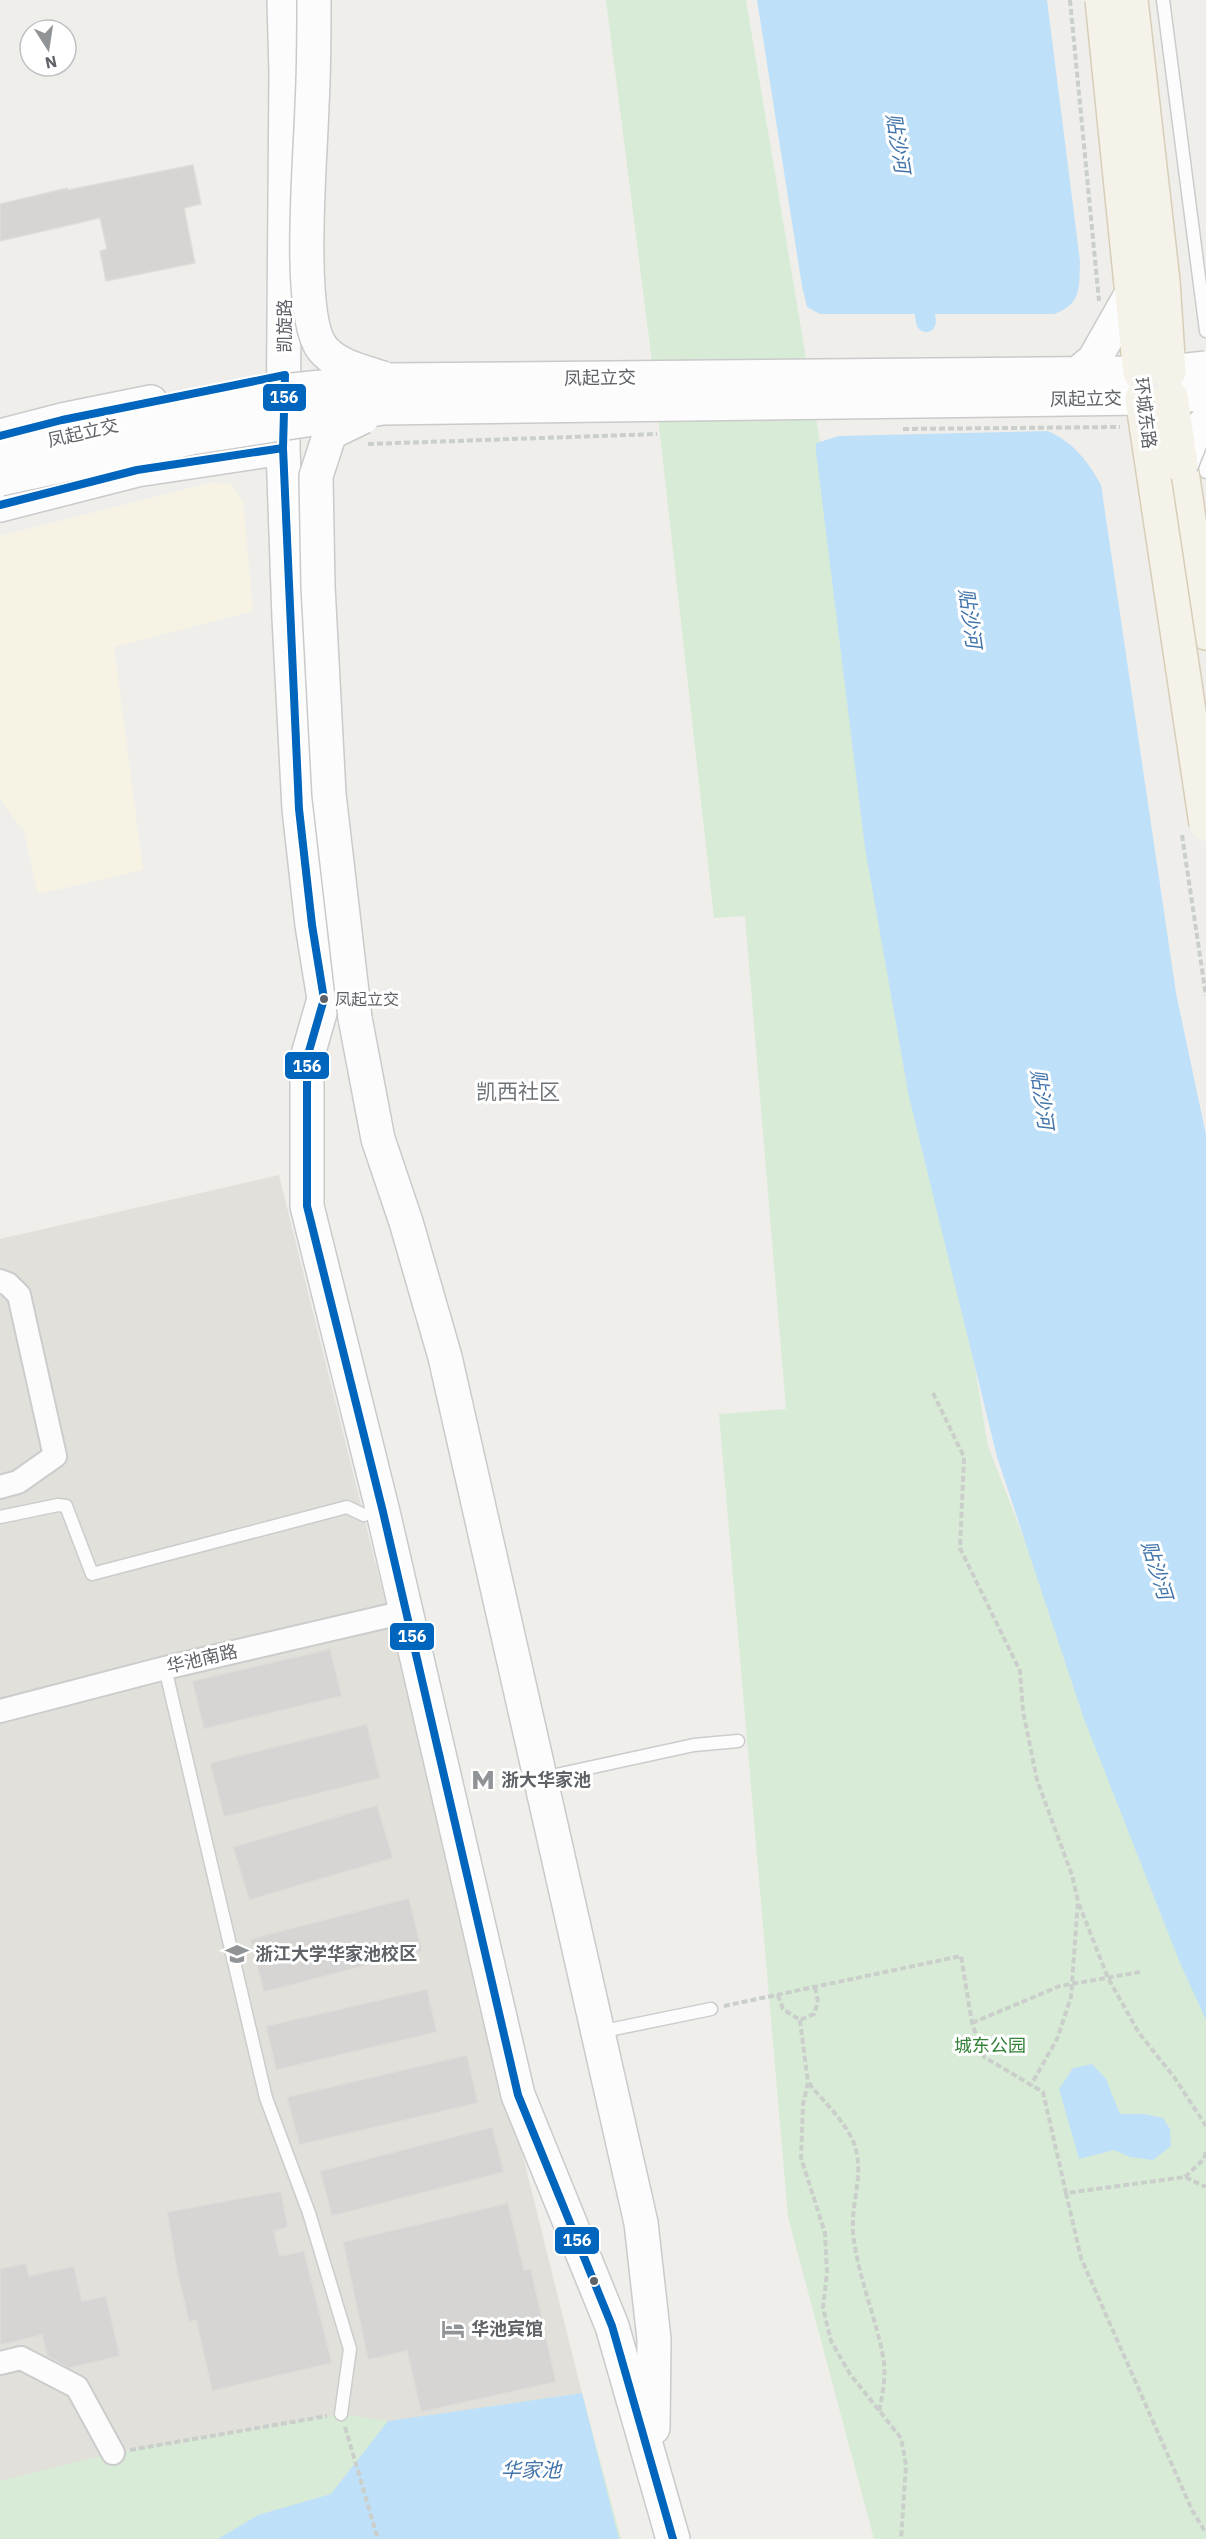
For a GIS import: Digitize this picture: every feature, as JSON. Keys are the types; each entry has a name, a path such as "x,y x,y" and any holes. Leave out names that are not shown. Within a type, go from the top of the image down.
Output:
{"main road":[{"name":"凯旋路","path":"284,0 285,375 283,448 299,809 312,925 324,999 308,1058 307,1206 374,1514 405,1612 518,2095 612,2326 673,2539"},
{"path":"314,0 314,69 306,263 311,317 322,348 387,394 330,433 316,476 318,586 329,794 355,1018 378,1139 406,1222 445,1357 641,2223 654,2339 653,2466"},
{"name":"环城东路","path":"1102,0 1132,293 1156,385 1206,824"},
{"name":"环城东路","path":"1131,0 1163,281 1156,385 1194,468 1206,633"},
{"path":"1077,374 1094,360 1132,293"},
{"name":"凤起立交","path":"0,452 263,393 387,394 1156,385 1206,367"},
{"name":"凤起立交","path":"0,478 387,394 1077,374 1156,385 1204,415"},
{"path":"0,436 62,420 285,375"},
{"path":"1194,468 1192,438 1204,415"},
{"path":"0,505 137,470 283,448"}],"street":[{"path":"0,1281 8,1284 19,1295 56,1456 18,1482 0,1487"},
{"name":"华池南路","path":"0,1711 165,1668 405,1612"},
{"path":"0,2363 21,2358 77,2387 113,2453"}],"lane":[{"path":"1163,0 1206,331"},
{"path":"1204,415 1206,367"},
{"path":"0,1517 58,1505 66,1506 92,1574 347,1508 374,1514"},
{"path":"165,1668 266,2098 309,2213 350,2349 341,2414"},
{"path":"540,1778 694,1745 738,1742"},
{"path":"598,2032 711,2009"}],"path":[{"path":"896,429 1122,427"},
{"path":"364,444 657,434"},
{"path":"933,1393 964,1457 960,1548 1020,1671 1023,1711 1037,1780 1072,1875 1078,1901 1108,1978 1139,2033 1174,2077 1206,2126"},
{"path":"1031,2085 1057,2039 1071,1997 1078,1901"},
{"path":"711,2009 961,1956 972,2023 984,2057 1043,2092 1081,2258 1192,2510 1206,2533"},
{"path":"972,2023 1060,1986 1140,1972"},
{"path":"800,2020 814,2014 818,2002 814,1987"},
{"path":"778,1995 783,2009 800,2020 808,2083 803,2104 801,2158 825,2233 827,2272 823,2308 831,2342 850,2374 901,2438 906,2465 901,2539"},
{"path":"808,2083 845,2128 856,2149 859,2176 854,2201 853,2232 884,2364 884,2389 879,2412"},
{"path":"1185,2177 1204,2159 1206,2151"},
{"path":"1066,2193 1185,2177 1206,2187"},
{"path":"113,2453 341,2414 378,2539"}],"shaded area":[{"path":"210,483 230,484 243,501 253,611 114,647 143,870 38,894 24,832 0,798 0,536"},
{"name":"浙江大学华家池校区","path":"279,1175 619,2539 0,2539 0,1239"}],"green space":[{"name":"城东公园","path":"606,0 746,0 988,1446 1206,2007 1206,2539 874,2539 788,2217 719,1414 786,1409 745,916 714,918 651,354"},
{"path":"582,2393 621,2539 0,2539 0,2481 113,2453 341,2414 388,2421"}],"water":[{"path":"757,0 1047,0 1080,261 1079,287 1070,305 1054,314 820,314 807,307"},
{"path":"1048,431 1057,435 1079,453 1101,485 1176,993 1206,1135 1206,2020 1180,1963 1084,1719 997,1457 909,1097 865,848 816,451 816,443 839,436"},
{"path":"1092,2064 1106,2079 1120,2114 1144,2114 1163,2118 1170,2129 1171,2146 1153,2160 1130,2157 1114,2150 1079,2159 1059,2089 1073,2068"},
{"name":"华家池","path":"582,2393 619,2539 218,2539 258,2515 331,2494 388,2421"}],"building":[{"path":"193,165 201,204 184,208 195,263 106,281 100,251 107,249 100,218 0,241 0,204 67,188 68,190"},
{"path":"330,1649 342,1696 204,1729 192,1681"},
{"path":"367,1724 380,1778 224,1817 210,1763"},
{"path":"377,1805 393,1858 249,1900 233,1847"},
{"path":"409,1898 422,1951 264,1992 250,1939"},
{"path":"427,1989 437,2032 276,2070 266,2026"},
{"path":"467,2055 478,2103 299,2145 287,2097"},
{"path":"492,2127 504,2172 332,2216 320,2171"},
{"path":"281,2191 288,2227 274,2231 280,2256 304,2251 332,2363 212,2391 196,2320 189,2322 167,2212"},
{"name":"华池宾馆","path":"508,2203 524,2270 531,2269 556,2382 421,2412 407,2351 368,2360 343,2242"},
{"path":"26,2263 29,2276 74,2266 82,2301 106,2296 120,2356 69,2368 47,2356 42,2335 0,2345 0,2269"}],"waterway":[{"name":"贴沙河","path":"921,289 926,322"}],"transit line":[{"name":"156","path":"0,436 62,420 285,375 283,448 299,809 312,925 324,999 307,1058 307,1206 383,1512 518,2095 612,2326 673,2539"},
{"name":"156","path":"0,505 137,470 283,448"}],"place":[{"name":"凤起立交","path":"324,999"},
{"name":"浙大华家池","path":"483,1780"},
{"name":"浙江大学华家池校区","path":"237,1954"},
{"name":"华池宾馆","path":"453,2329"}],"district":[{"name":"凯西社区","path":"518,1092"}]}
